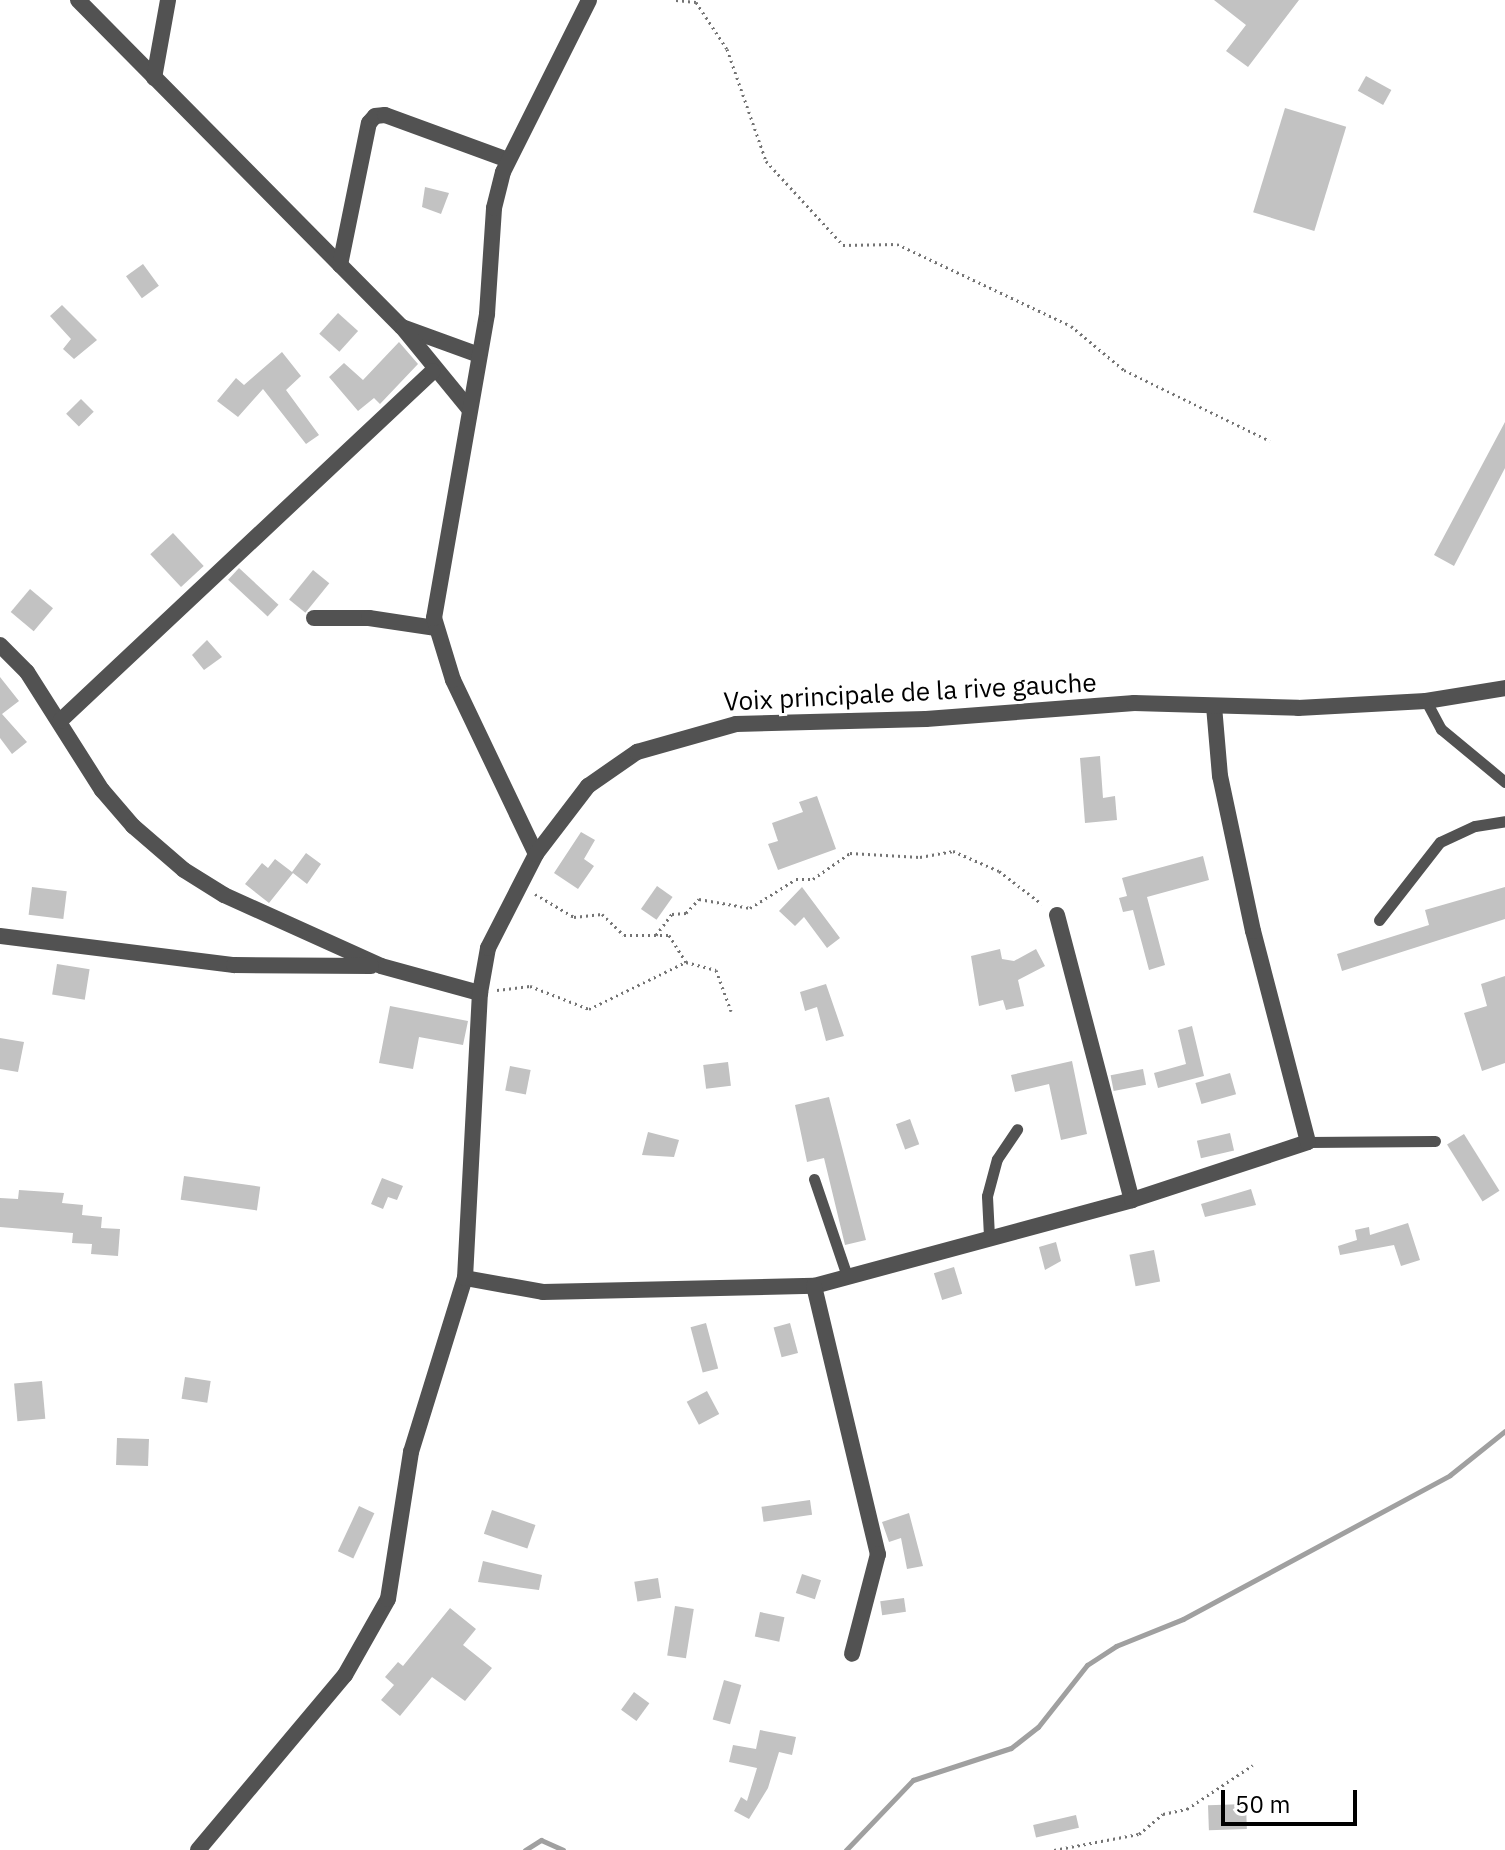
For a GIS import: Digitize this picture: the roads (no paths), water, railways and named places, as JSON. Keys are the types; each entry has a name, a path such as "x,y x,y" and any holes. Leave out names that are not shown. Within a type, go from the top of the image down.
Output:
{"street":[{"path":"78,0 402,327 433,371 469,409"},
{"path":"154,78 168,0"},
{"path":"536,854 453,680 436,628 436,583 479,355 494,208 508,160 589,0"},
{"path":"340,265 369,123 375,116 385,115 508,160"},
{"path":"402,327 479,355"},
{"path":"60,721 433,371"},
{"path":"314,618 369,618 436,628"},
{"path":"0,645 27,672 102,790 133,826 184,870 252,908 381,966 480,993"},
{"name":"Voix principale de la rive gauche","path":"198,1850 345,1675 370,1637 388,1599 411,1452 465,1278 480,993 488,948 536,854 588,786 637,752 705,729 926,719 1053,706 1426,701 1505,688"},
{"path":"465,1278 543,1292 814,1286 989,1236 1132,1200 1308,1142 1247,900 1220,776 1214,706"},
{"path":"1057,915 1132,1200"},
{"path":"0,936 234,965 381,966"},
{"path":"814,1286 878,1554 852,1654"}],"lane":[{"path":"1426,701 1441,729 1505,782"},
{"path":"1379,920 1440,842 1475,826 1505,821"},
{"path":"989,1236 987,1196 997,1159 1017,1129"},
{"path":"1308,1142 1435,1141"},
{"path":"814,1179 847,1276"}],"waterway":[{"path":"846,1850 913,1780 1011,1748 1038,1727 1087,1665 1116,1646 1183,1619 1450,1475 1505,1431"},
{"path":"525,1850 541,1840 563,1850"}]}
